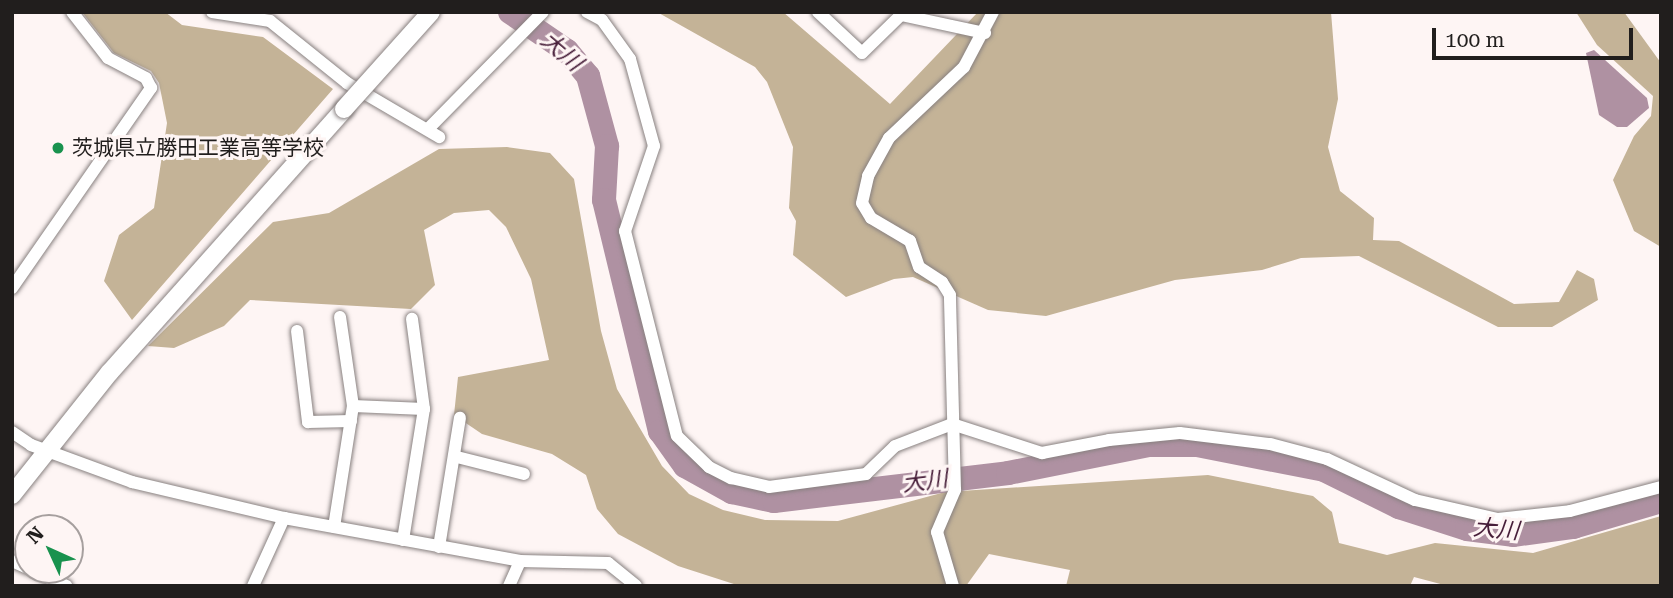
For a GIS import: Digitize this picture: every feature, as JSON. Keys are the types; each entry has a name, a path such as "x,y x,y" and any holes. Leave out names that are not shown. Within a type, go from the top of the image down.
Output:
{"street":[{"path":"12,288 151,88 146,78 108,58 72,12"},
{"path":"212,12 270,21 346,83 439,137"},
{"path":"12,495 110,372 431,12"},
{"path":"587,12 602,20 630,59 654,146 625,231 671,414 684,444 709,467 731,478 769,487 866,474 895,446 952,424 1042,453 1156,434 1270,444 1327,459 1415,500 1499,519 1546,516 1661,487"},
{"path":"818,12 862,53 901,15 985,33"},
{"path":"953,586 937,532 955,487 948,288 919,267 910,240 866,213 863,193 867,176 890,138 964,67 985,33 993,12"},
{"path":"428,129 538,16"},
{"path":"334,527 353,405 340,317"},
{"path":"403,540 424,409 412,319"},
{"path":"297,331 308,422 351,421"},
{"path":"353,405 424,409"},
{"path":"439,547 457,457 460,418"},
{"path":"12,432 47,451 132,482 284,518 520,561 608,563 636,586"},
{"path":"457,457 524,474"},
{"path":"253,586 284,518"},
{"path":"509,586 520,561"}],"shaded area":[{"path":"82,12 165,12 182,25 263,37 333,89 132,320 104,281 119,235 154,208 167,123 159,83 151,71 114,53"},
{"path":"657,12 783,12 890,104 978,12 1331,12 1338,99 1328,147 1340,191 1374,218 1373,240 1399,241 1514,304 1559,302 1577,270 1594,279 1598,300 1552,327 1498,327 1359,256 1301,258 1262,270 1175,280 1046,316 988,310 913,277 894,279 846,297 793,255 796,221 789,208 793,147 767,82 755,67"},
{"path":"1576,12 1624,12 1661,63 1661,247 1634,231 1613,180 1634,136 1651,116 1653,96 1597,45"},
{"path":"1594,50 1647,98 1649,108 1627,127 1617,127 1599,115 1586,53"},
{"path":"507,147 550,153 574,179 601,331 617,389 662,466 689,494 723,510 765,520 838,521 945,492 1208,475 1313,496 1332,512 1339,543 1387,555 1435,543 1533,553 1661,516 1661,586 1448,586 1414,577 1410,586 1066,586 1070,570 989,554 966,586 740,586 678,566 618,534 597,509 586,475 552,454 482,434 454,415 458,377 549,360 531,279 506,227 489,210 454,213 424,230 435,285 411,309 250,300 224,326 174,348 148,346 273,222 329,213 439,149"}],"waterway":[{"name":"大川","path":"510,12 567,51 588,76 607,146 604,200 660,431 685,466 732,492 774,501 1008,473 1150,445 1197,445 1324,470 1399,507 1467,529 1513,535 1573,527 1661,501"}],"place":[{"name":"茨城県立勝田工業高等学校","path":"58,148"}]}
